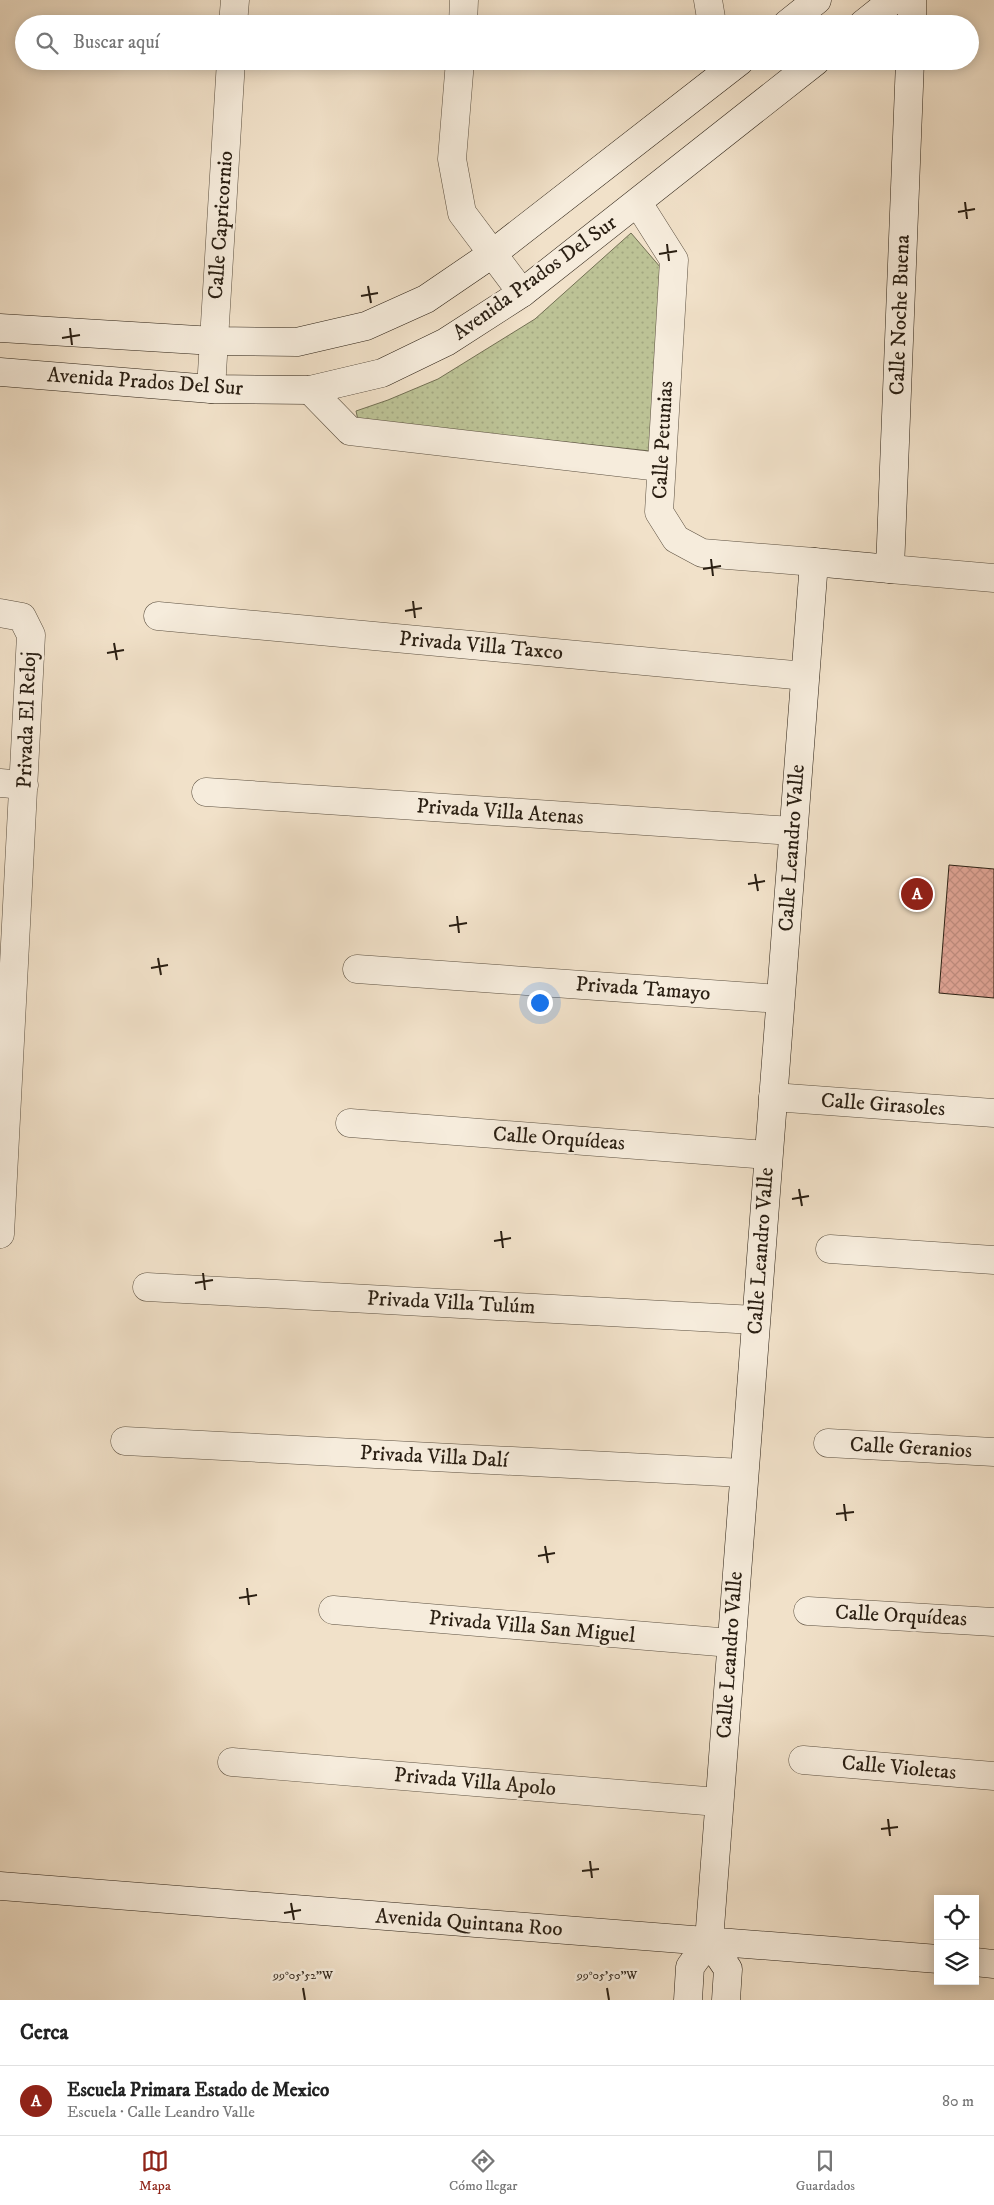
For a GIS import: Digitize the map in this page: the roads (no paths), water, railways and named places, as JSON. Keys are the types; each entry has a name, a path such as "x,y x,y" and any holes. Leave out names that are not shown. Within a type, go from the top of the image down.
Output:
{"street":[{"path":"234,15 235,0"},
{"path":"463,15 464,0"},
{"path":"708,0 710,15"},
{"path":"798,15 817,0"},
{"path":"874,15 893,0"},
{"path":"912,0 912,15"},
{"name":"Calle Capricornio","path":"211,389 230,70"},
{"path":"459,70 452,159 462,213 522,293"},
{"path":"0,328 214,341 297,342 366,326 426,299 492,254 729,70"},
{"name":"Avenida Prados Del Sur","path":"0,372 211,389 310,390 382,373 446,342 522,293 805,70"},
{"name":"Calle Noche Buena","path":"890,569 910,70"},
{"name":"Calle Petunias","path":"638,203 674,260 660,467 659,512 676,539 702,553 994,578"},
{"path":"310,390 350,432 660,467"},
{"name":"Calle Leandro Valle","path":"710,1941 718,1802 814,562"},
{"name":"Privada El Reloj","path":"0,1234 12,784 31,635 22,617 1,613"},
{"name":"Privada Villa Taxco","path":"158,616 805,676"},
{"name":"Privada Villa Atenas","path":"206,792 793,831"},
{"name":"Privada Tamayo","path":"357,969 780,999"},
{"name":"Calle Girasoles","path":"773,1097 994,1113"},
{"name":"Calle Orquídeas","path":"350,1122 768,1154"},
{"path":"830,1249 994,1260"},
{"name":"Privada Villa Tulúm","path":"147,1287 755,1320"},
{"name":"Privada Villa Dalí","path":"125,1442 743,1473"},
{"name":"Calle Geranios","path":"828,1443 994,1452"},
{"name":"Privada Villa San Miguel","path":"333,1610 731,1643"},
{"name":"Calle Orquídeas","path":"808,1611 994,1622"},
{"name":"Calle Violetas","path":"803,1760 994,1776"},
{"name":"Privada Villa Apolo","path":"232,1762 718,1802"},
{"name":"Avenida Quintana Roo","path":"0,1886 934,1959"},
{"path":"688,2000 690,1967 710,1941 728,1969 726,2000"},
{"path":"979,1962 994,1964"}],"place":[{"name":"Escuela Primara Estado de Mexico","path":"917,894"}]}
